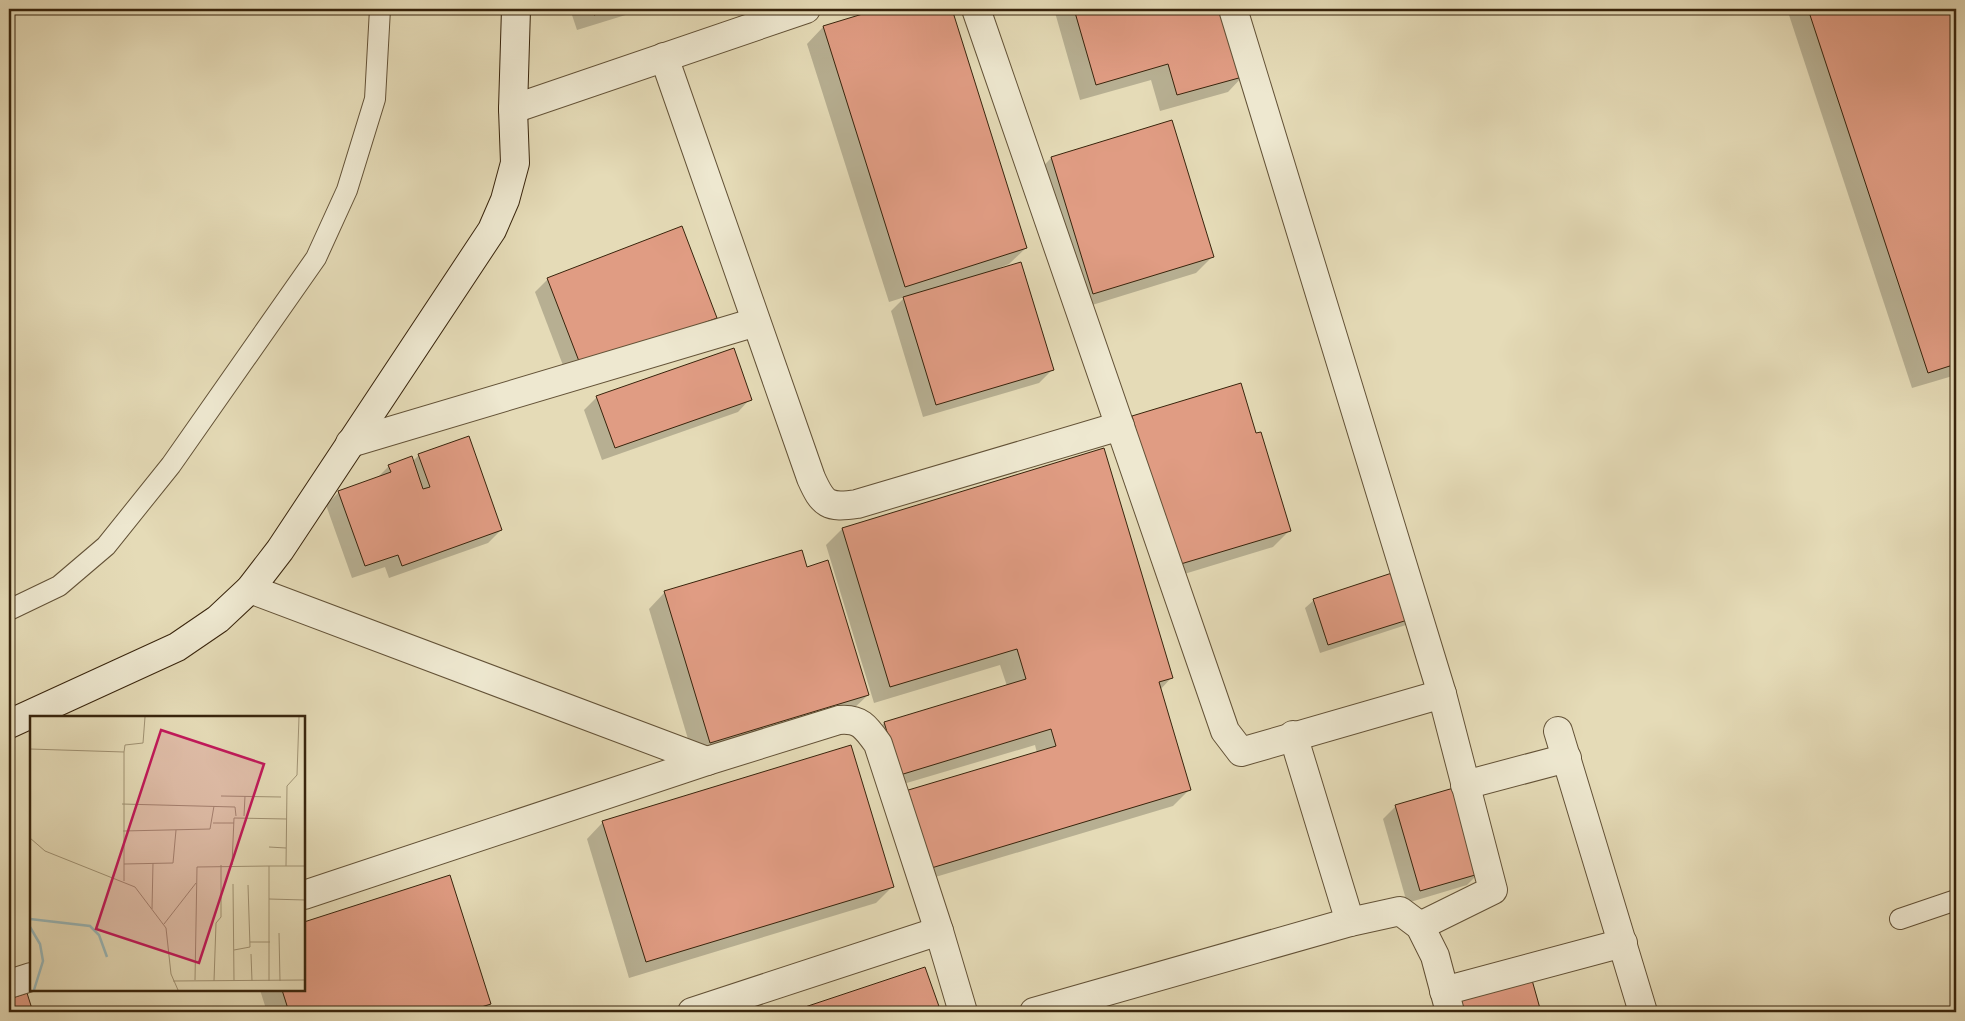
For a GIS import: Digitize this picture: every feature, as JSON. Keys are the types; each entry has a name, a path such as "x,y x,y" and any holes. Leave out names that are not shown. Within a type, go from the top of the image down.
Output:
{"street":[{"path":"9,724 177,647 218,619 250,589 280,550 492,230 505,200 515,163 513,109 516,9"},
{"path":"513,109 806,9"},
{"path":"976,9 1224,732 1241,752 1293,735 1442,694"},
{"path":"1233,9 1442,694 1493,890 1420,926"},
{"path":"664,58 819,498 837,507 857,504 1120,426"},
{"path":"350,443 756,322"},
{"path":"250,589 707,761"},
{"path":"305,895 707,761 839,720 852,719 866,727 878,744 939,931 963,1012"},
{"path":"1558,731 1643,1012"},
{"path":"1293,735 1350,922"},
{"path":"1465,785 1567,758"},
{"path":"1034,1012 1350,922 1400,911 1420,926 1435,956 1447,1002 1623,944"},
{"path":"692,1012 939,931"},
{"path":"9,984 30,977"}],"lane":[{"path":"9,610 59,586 106,546 171,465 316,258 347,190 375,99 380,9"},
{"path":"1900,919 1956,900"}],"building":[{"path":"592,9 613,9 594,15"},
{"path":"879,9 952,9 1027,248 905,287 823,26"},
{"path":"1074,9 1226,9 1246,76 1177,95 1168,64 1096,85"},
{"path":"1808,9 1956,9 1956,364 1928,373"},
{"path":"1172,120 1214,257 1093,294 1051,157"},
{"path":"682,226 717,318 582,369 547,278"},
{"path":"1021,262 1054,370 936,405 903,297"},
{"path":"734,348 752,400 615,448 596,396"},
{"path":"1241,383 1256,433 1261,432 1291,531 1174,566 1132,416"},
{"path":"469,436 502,530 402,566 398,555 365,566 338,491 391,472 388,465 412,456 423,489 430,487 418,454"},
{"path":"1104,448 1173,678 1159,682 1191,790 928,869 905,791 1056,746 1051,729 900,775 884,722 1026,679 1017,649 890,687 842,528"},
{"path":"802,550 807,567 828,560 869,695 710,743 664,591"},
{"path":"1401,570 1417,617 1328,645 1313,599"},
{"path":"851,745 894,887 646,962 602,821"},
{"path":"1457,787 1482,873 1420,891 1395,805"},
{"path":"450,875 491,1004 465,1012 289,1012 282,991 305,991 305,922"},
{"path":"925,967 941,1012 797,1012 796,1010"},
{"path":"1532,980 1541,1012 1454,1012 1451,1002"},
{"path":"27,993 33,1012 9,1012 9,999"}]}
